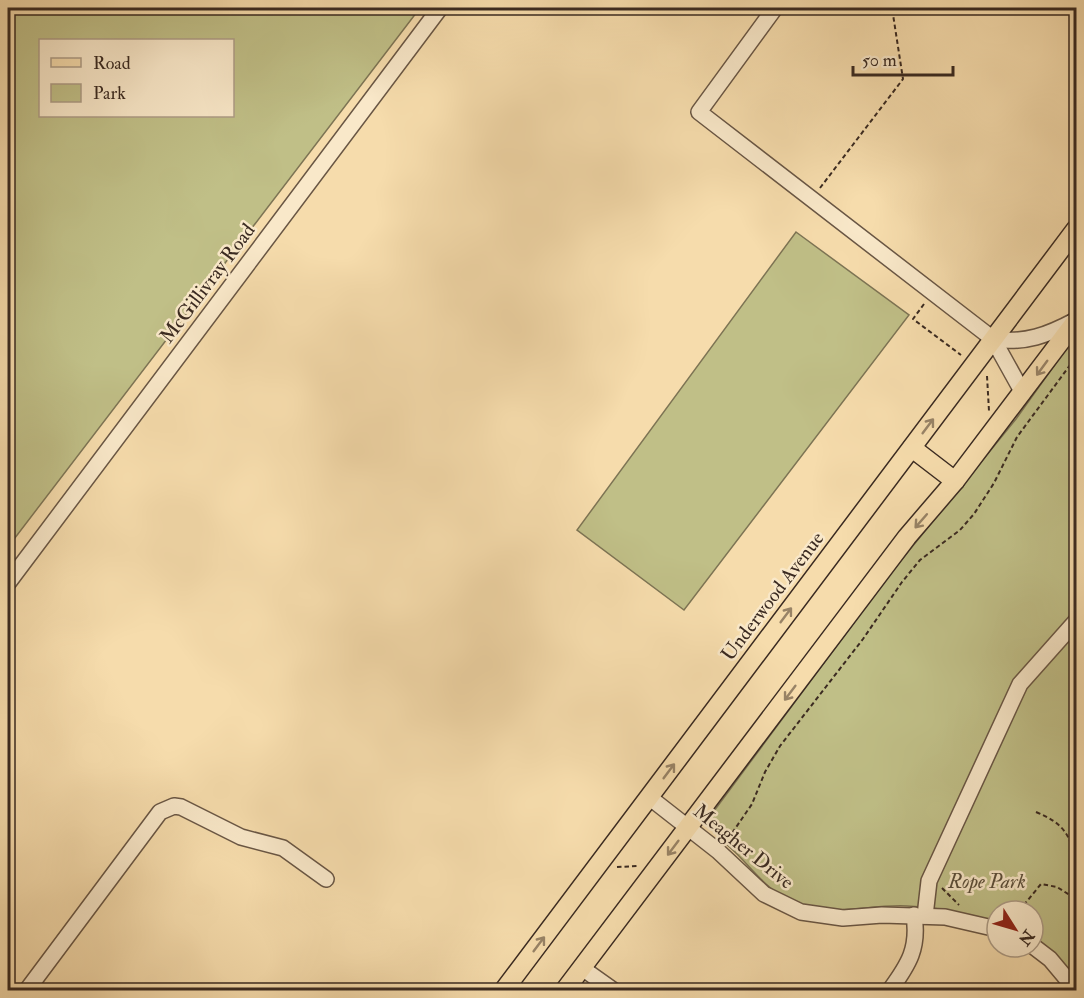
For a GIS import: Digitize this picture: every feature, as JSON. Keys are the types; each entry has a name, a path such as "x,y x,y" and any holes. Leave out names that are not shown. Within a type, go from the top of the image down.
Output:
{"main road":[{"name":"Underwood Avenue","path":"504,990 1077,229"},
{"path":"565,990 908,537 955,481 1077,320"},
{"path":"912,448 955,481"}],"street":[{"name":"McGillivray Road","path":"8,583 440,8"},
{"path":"775,8 699,112 993,339 1023,393"},
{"path":"993,339 1031,340 1052,333 1077,320"},
{"path":"890,990 913,951 919,915 929,881 1020,684 1077,621"},
{"name":"Meagher Drive","path":"649,797 718,851 764,894 801,912 843,918 919,915 965,920 985,926"},
{"path":"27,990 166,807 181,807 241,837 283,848 326,879"},
{"path":"1045,955 1077,990"},
{"path":"582,968 613,990"}],"path":[{"path":"820,188 903,79 892,8"},
{"path":"931,293 913,319 963,357"},
{"path":"718,851 752,804 765,772 780,746 842,667 908,575 921,560 960,530 974,514 994,483 1017,437 1077,357"},
{"path":"979,369 989,380 987,405 989,412 995,417"},
{"path":"1036,812 1050,818 1064,829 1074,845 1076,860"},
{"path":"596,868 660,865"},
{"path":"929,881 949,892 964,913 965,920"},
{"path":"1029,899 1041,884 1057,887 1077,899"}],"green space":[{"path":"8,8 420,8 8,547"},
{"path":"1006,8 1076,8 1011,11"},
{"path":"796,232 909,315 684,610 577,530"},
{"name":"Rope Park","path":"1076,335 1076,983 1045,951 1045,899 985,899 985,919 964,913 907,906 832,910 803,905 779,894 760,878 720,838 714,828 711,815 890,574 1016,419"}]}
